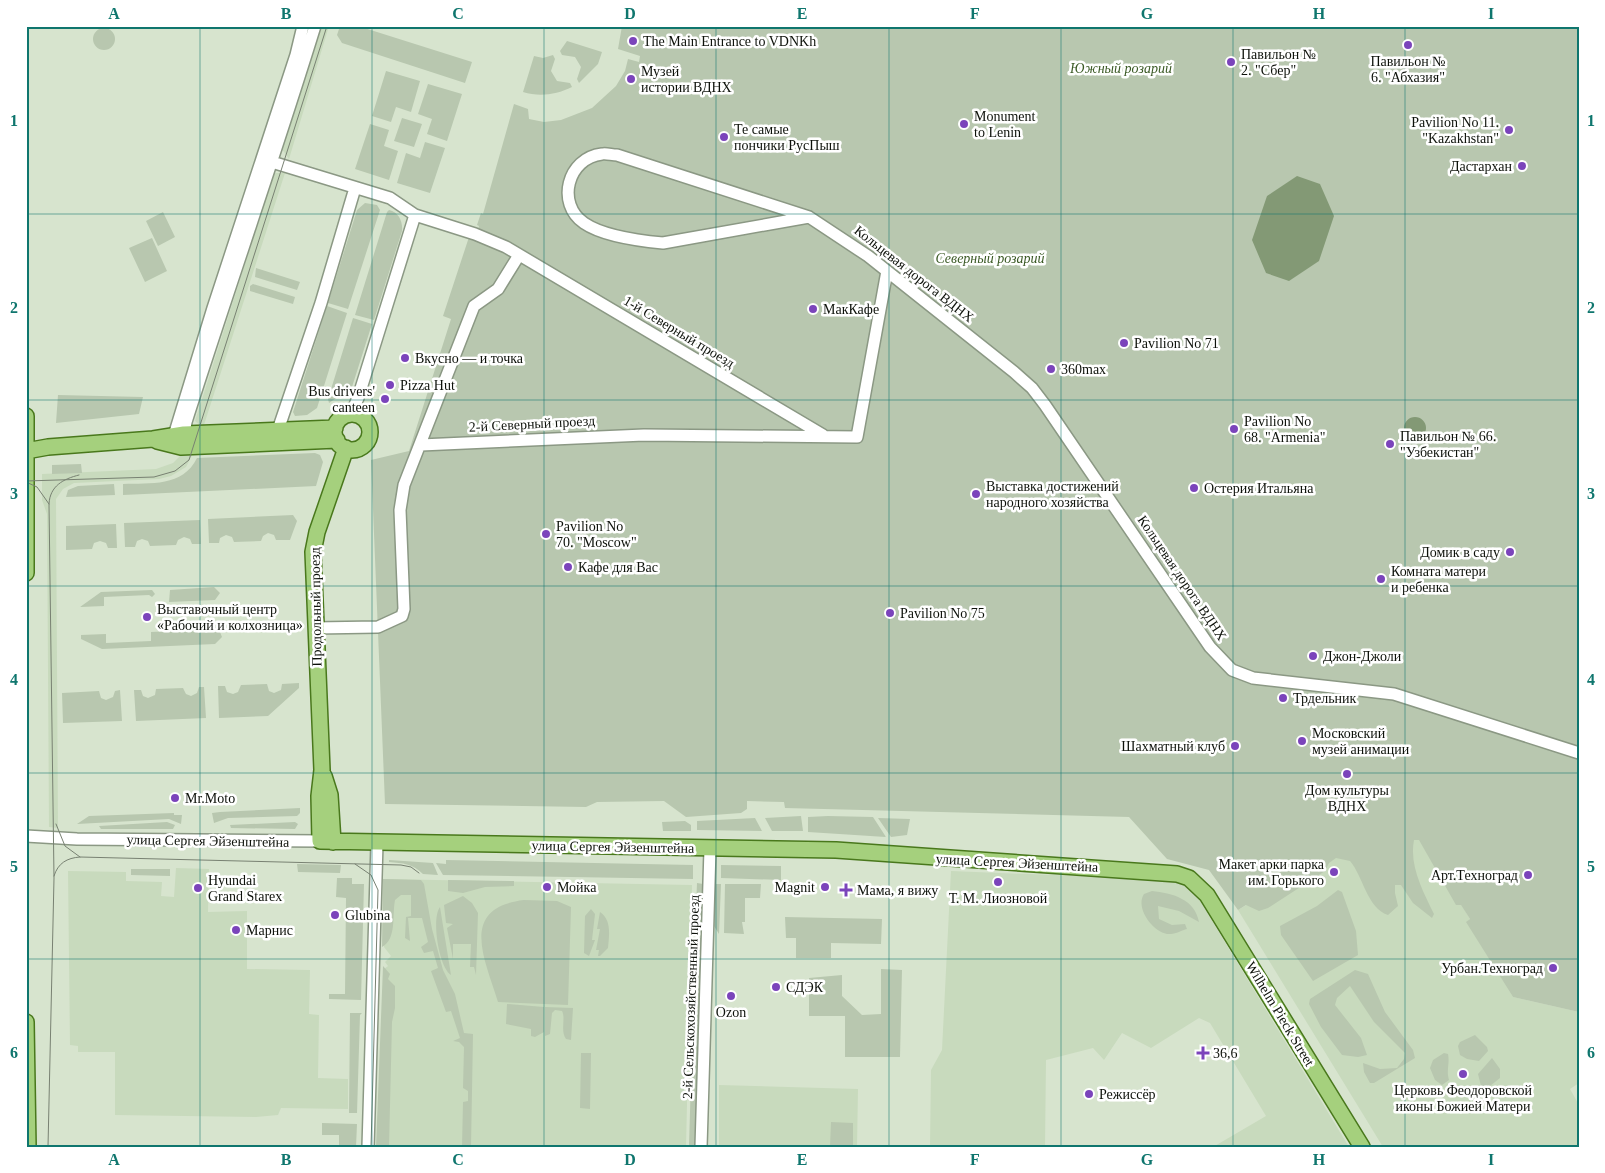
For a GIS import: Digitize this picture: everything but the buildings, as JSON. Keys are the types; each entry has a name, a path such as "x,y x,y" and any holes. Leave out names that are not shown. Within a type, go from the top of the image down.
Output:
{"main road":[{"path":"178,440 278,430 339,439 361,448 369,440 370,428 365,419 351,414 342,417 339,439"},
{"path":"26,416 26,573"},
{"path":"26,451 48,447 153,439 232,444 339,439"},
{"name":"Продольный проезд","path":"327,841 318,796 322,770 313,552 317,532 333,488 339,439"},
{"path":"316,441 327,446 333,454 333,488"},
{"name":"улица Сергея Эйзенштейна","path":"327,841 836,850 1088,866 1177,874 1196,883"},
{"name":"Wilhelm Pieck Street","path":"1196,883 1207,895 1362,1147"},
{"path":"26,1022 28,1147"}],"street":[{"path":"178,440 231,280 267,160 303,26"},
{"path":"267,160 280,139 315,26"},
{"name":"Кольцевая дорога ВДНХ","path":"809,217 663,243 641,241 585,224 573,212 567,193 570,178 577,166 588,158 602,154 632,159 809,217 887,271 1014,372 1036,392 1210,647 1232,670 1253,678 1394,694 1579,753"},
{"name":"1-й Северный проезд","path":"267,160 392,199 415,216 475,234 519,255 823,436"},
{"path":"232,444 250,438 271,436 278,430 321,303 355,188"},
{"path":"766,225 776,215 772,204"},
{"path":"351,414 358,398 415,216"},
{"path":"315,628 378,627 402,616 404,609 400,510 404,485 474,306 498,289 519,255"},
{"name":"2-й Северный проезд","path":"421,445 644,435 857,437 887,271"},
{"name":"улица Сергея Эйзенштейна","path":"26,836 77,839 327,841"},
{"path":"368,1147 377,843"},
{"name":"2-й Сельскохозяйственный проезд","path":"701,1147 710,849"}],"shaded area":[{"path":"319,26 329,26 289,159 282,149"},
{"path":"274,173 285,173 203,428 195,421"},
{"path":"1297,176 1320,184 1334,216 1319,261 1289,281 1266,273 1252,240 1267,196"},
{"path":"1415,417 1423,420 1426,428 1423,436 1415,439 1407,436 1404,428 1407,420"},
{"path":"195,450 186,467 171,476 159,479 74,483 63,489 56,499 58,828 49,827 47,514 42,500 42,474 156,469 173,463 185,451"},
{"path":"1404,812 1470,919 1467,922 1513,997 1579,1012 1579,1083 1570,1089 1579,1105 1579,1147 1383,1147 1238,910"},
{"path":"176,868 209,869 208,912 247,911 247,969 310,970 309,1014 319,1015 318,1078 348,1079 348,1109 281,1108 278,1115 256,1117 115,1115 115,1052 78,1052 78,1046 70,1045 68,871 126,872 126,881 162,882 161,896 174,897"},
{"path":"951,871 1180,880 1191,886 1349,1147 1213,1147 1266,1116 1210,1023 1199,1018 1151,1048 1122,1033 1104,1060 1093,1048 1046,1060 1045,1147 930,1147 931,1070 942,1050"},
{"path":"386,879 692,885 686,1147 378,1147 384,969 388,966 385,962 391,956 384,947"},
{"path":"719,1085 858,1089 857,1147 719,1147"}],"green space":[{"path":"340,26 358,26 472,62 465,83 342,43 337,35"},
{"name":"Выставка достижений народного хозяйства","path":"622,26 1579,26 1579,1012 1513,997 1466,922 1470,919 1461,905 1456,905 1419,840 1414,840 1413,859 1418,878 1434,914 1432,918 1413,903 1401,885 1395,885 1398,906 1388,915 1381,911 1370,899 1355,867 1350,861 1336,858 1329,863 1325,871 1268,908 1259,911 1246,905 1238,910 1209,870 1167,859 1129,817 785,808 784,802 747,801 747,809 741,813 686,817 664,801 597,802 586,807 385,804 371,460 409,451 451,319 443,316 469,237 475,239 479,226 477,225 481,213 483,214 514,104 528,109 529,119 544,122 561,120 592,108 616,86 625,71 628,59 639,62 640,56 618,49"},
{"path":"104,28 112,31 115,39 112,47 104,50 96,47 93,39 96,31"},
{"path":"567,41 602,52 598,64 579,83 577,79 581,67 575,57 562,55 560,51"},
{"path":"553,55 555,59 551,71 557,81 570,83 572,87 548,94 523,92 534,56 543,58"},
{"path":"386,71 420,81 411,112 396,107 391,122 372,116"},
{"path":"428,84 462,94 447,141 427,134 432,119 418,114"},
{"path":"402,118 422,124 414,147 394,141"},
{"path":"370,124 389,130 384,146 398,151 389,180 355,169"},
{"path":"425,142 445,148 430,193 397,183 406,153 420,158"},
{"path":"365,203 377,205 380,210 348,309 328,303 357,210"},
{"path":"389,210 400,218 402,231 374,320 355,315"},
{"path":"163,212 175,237 158,246 146,221"},
{"path":"152,238 167,271 145,282 129,248"},
{"path":"256,268 300,282 297,290 255,277"},
{"path":"253,284 295,297 293,304 250,291 250,286"},
{"path":"327,306 347,313 317,408 307,415 295,416 293,412"},
{"path":"353,318 372,324 352,387 329,403 328,399"},
{"path":"58,395 143,397 139,414 56,423"},
{"path":"315,453 320,455 323,462 316,486 123,495 123,484 155,483 175,479 191,467 197,458"},
{"path":"81,464 82,473 52,474 52,465"},
{"path":"114,484 115,495 66,497 68,490 78,486"},
{"path":"293,515 297,521 290,540 276,540 274,535 268,533 263,536 261,541 234,542 232,537 226,535 220,538 219,543 209,543 208,519"},
{"path":"200,520 201,544 192,544 190,539 184,537 178,540 176,545 150,546 148,541 142,539 137,541 135,547 125,547 124,523"},
{"path":"116,524 117,548 108,548 106,543 100,541 94,543 92,549 66,550 66,526"},
{"path":"214,587 220,593 215,600 169,602 170,590"},
{"path":"152,590 155,594 152,597 149,595 104,597 104,606 80,607 101,592"},
{"path":"215,629 220,632 222,637 215,644 102,649 81,639 81,635 106,634 106,643 151,641 151,632"},
{"path":"299,683 299,688 268,716 219,718 218,686 225,686 227,692 233,694 238,692 241,685 267,684 269,691 274,693 281,690 282,684"},
{"path":"199,687 204,687 206,718 136,721 134,690 141,690 143,696 148,698 155,695 156,689 183,688 186,694 191,696 197,693"},
{"path":"120,690 122,721 63,723 62,693 99,691 101,698 106,700 113,697 115,691"},
{"path":"300,808 300,813 297,816 228,818 214,823 212,813 220,812"},
{"path":"174,813 174,815 182,815 181,824 169,819 77,824 89,816"},
{"path":"801,816 803,831 772,831 765,818"},
{"path":"808,817 873,817 886,837 808,832"},
{"path":"755,818 762,831 697,830 697,821"},
{"path":"878,818 910,819 907,835 891,837"},
{"path":"685,821 691,825 691,831 663,831 662,822"},
{"path":"167,822 175,825 173,829 101,829 99,826"},
{"path":"295,822 298,824 295,829 231,828 230,825"},
{"path":"389,860 433,863 438,875 423,874 412,866 389,862"},
{"path":"446,860 693,865 693,879 443,875 436,863 446,864"},
{"path":"297,864 341,865 340,873 298,872"},
{"path":"721,865 781,866 781,880 721,878"},
{"path":"131,869 170,869 170,876 131,875"},
{"path":"337,878 352,878 352,884 364,884 361,1000 329,999 329,994 345,994 346,898 336,897"},
{"path":"383,879 421,880 424,884 432,929 443,970 455,994 464,1033 473,1034 471,1147 462,1147 463,1102 468,1101 468,1091 463,1088 464,1047 459,1042 453,1041 460,1038 451,1011 446,1012 431,971 438,968 433,951 424,953 421,947 428,942 422,918 408,918 410,941 405,938 406,917 411,916 411,895 401,895 395,900 392,933 387,943 382,947"},
{"path":"448,880 514,881 514,886 485,887 463,893 448,891"},
{"path":"697,883 703,884 701,933 695,933"},
{"path":"715,884 721,884 719,934 714,926"},
{"path":"725,884 761,884 760,898 745,898 745,922 742,922 744,934 724,933"},
{"path":"1338,890 1342,892 1356,931 1358,955 1313,981 1281,935 1280,926 1317,906"},
{"path":"1152,891 1167,893 1182,899 1193,908 1199,922 1179,911 1158,906 1159,919 1172,925 1185,924 1187,929 1171,934 1159,931 1148,920 1142,907 1144,894"},
{"path":"463,896 472,903 478,913 476,975 474,967 470,967 471,944 453,944 453,959 447,928 453,924 446,923 444,905"},
{"path":"524,900 557,901 571,907 568,1005 498,1002 483,953 481,938 483,924 490,913 503,905"},
{"path":"440,907 451,975 443,963 436,932 437,913"},
{"path":"591,909 595,914 592,940 595,940 589,956 584,953 585,916"},
{"path":"600,912 604,915 608,924 609,938 608,948 598,956 599,950 596,950 600,929 597,929"},
{"path":"785,917 882,919 881,944 831,943 831,958 796,958 796,938 786,938"},
{"path":"695,938 701,938 695,1147 689,1147"},
{"path":"383,966 390,974 388,979 395,986 395,1008 392,1022 389,1147 376,1147"},
{"path":"881,969 902,970 900,1057 845,1057 845,1016 809,1016 809,978 842,975 842,996 862,1015 881,1014"},
{"path":"1355,970 1368,974 1385,1012 1413,1050 1415,1058 1374,1083 1370,1083 1364,1072 1363,1063 1380,1069 1397,1068 1404,1059 1405,1053 1374,1022 1350,986 1337,998 1335,1005 1361,1038 1367,1055 1358,1057 1342,1055 1321,1027 1309,1004 1310,999"},
{"path":"507,1004 544,1007 544,1032 535,1037 531,1036 531,1029 506,1024"},
{"path":"545,1007 573,1008 571,1040 566,1039 564,1036 562,1011 555,1010 552,1013 550,1034 545,1036"},
{"path":"350,1013 362,1013 360,1015 357,1113 349,1113"},
{"path":"1475,1035 1487,1047 1488,1051 1479,1061 1467,1059 1460,1055 1458,1046 1460,1042"},
{"path":"581,1053 591,1053 590,1109 580,1108"},
{"path":"1444,1053 1448,1054 1449,1080 1442,1085 1435,1080 1430,1068 1433,1060"},
{"path":"1492,1058 1500,1069 1500,1078 1490,1086 1481,1086 1478,1074"},
{"path":"831,1122 853,1123 853,1147 830,1147"},
{"path":"322,1123 357,1124 356,1147 339,1147 339,1135 322,1135"}],"tram line":[{"path":"26,481 154,477 175,471 189,460 327,26"},
{"path":"48,1147 54,878 49,504 52,492 58,484 79,475"},
{"path":"26,482 37,487 49,504"},
{"path":"56,824 65,846 80,857"},
{"path":"54,876 64,862 80,857 401,865 411,867 419,873"},
{"path":"355,864 371,875 378,890 371,1147"}],"place":[{"name":"The Main Entrance to VDNKh","path":"633,41"},
{"name":"Павильон № 6. \"Абхазия\"","path":"1408,45"},
{"name":"Павильон № 2. \"Сбер\"","path":"1231,62"},
{"name":"Музей истории ВДНХ","path":"631,79"},
{"name":"Monument to Lenin","path":"964,124"},
{"name":"Pavilion No 11. \"Kazakhstan\"","path":"1509,130"},
{"name":"Те самые пончики РусПыш","path":"724,137"},
{"name":"Дастархан","path":"1522,166"},
{"name":"МакКафе","path":"813,309"},
{"name":"Pavilion No 71","path":"1124,343"},
{"name":"Вкусно — и точка","path":"405,358"},
{"name":"360max","path":"1051,369"},
{"name":"Pizza Hut","path":"390,385"},
{"name":"Bus drivers' canteen","path":"385,399"},
{"name":"Pavilion No 68. \"Armenia\"","path":"1234,429"},
{"name":"Павильон № 66. \"Узбекистан\"","path":"1390,444"},
{"name":"Остерия Итальяна","path":"1194,488"},
{"name":"Выставка достижений народного хозяйства","path":"976,494"},
{"name":"Pavilion No 70. \"Moscow\"","path":"546,534"},
{"name":"Домик в саду","path":"1510,552"},
{"name":"Кафе для Вас","path":"568,567"},
{"name":"Комната матери и ребенка","path":"1381,579"},
{"name":"Pavilion No 75","path":"890,613"},
{"name":"Выставочный центр «Рабочий и колхозница»","path":"147,617"},
{"name":"Джон-Джоли","path":"1313,656"},
{"name":"Трдельник","path":"1283,698"},
{"name":"Московский музей анимации","path":"1302,741"},
{"name":"Шахматный клуб","path":"1235,746"},
{"name":"Дом культуры ВДНХ","path":"1347,774"},
{"name":"Mr.Moto","path":"175,798"},
{"name":"Макет арки парка им. Горького","path":"1334,872"},
{"name":"Арт.Техноград","path":"1528,875"},
{"name":"Т. М. Лиозновой","path":"998,882"},
{"name":"Мойка","path":"547,887"},
{"name":"Magnit","path":"825,887"},
{"name":"Hyundai Grand Starex","path":"198,888"},
{"name":"Мама, я вижу","path":"846,890"},
{"name":"Glubina","path":"335,915"},
{"name":"Марнис","path":"236,930"},
{"name":"Урбан.Техноград","path":"1553,968"},
{"name":"СДЭК","path":"776,987"},
{"name":"Ozon","path":"731,996"},
{"name":"36,6","path":"1203,1053"},
{"name":"Церковь Феодоровской иконы Божией Матери","path":"1463,1074"},
{"name":"Режиссёр","path":"1089,1094"}],"park label":[{"name":"Южный розарий","path":"1121,68"},
{"name":"Северный розарий","path":"990,258"}]}
